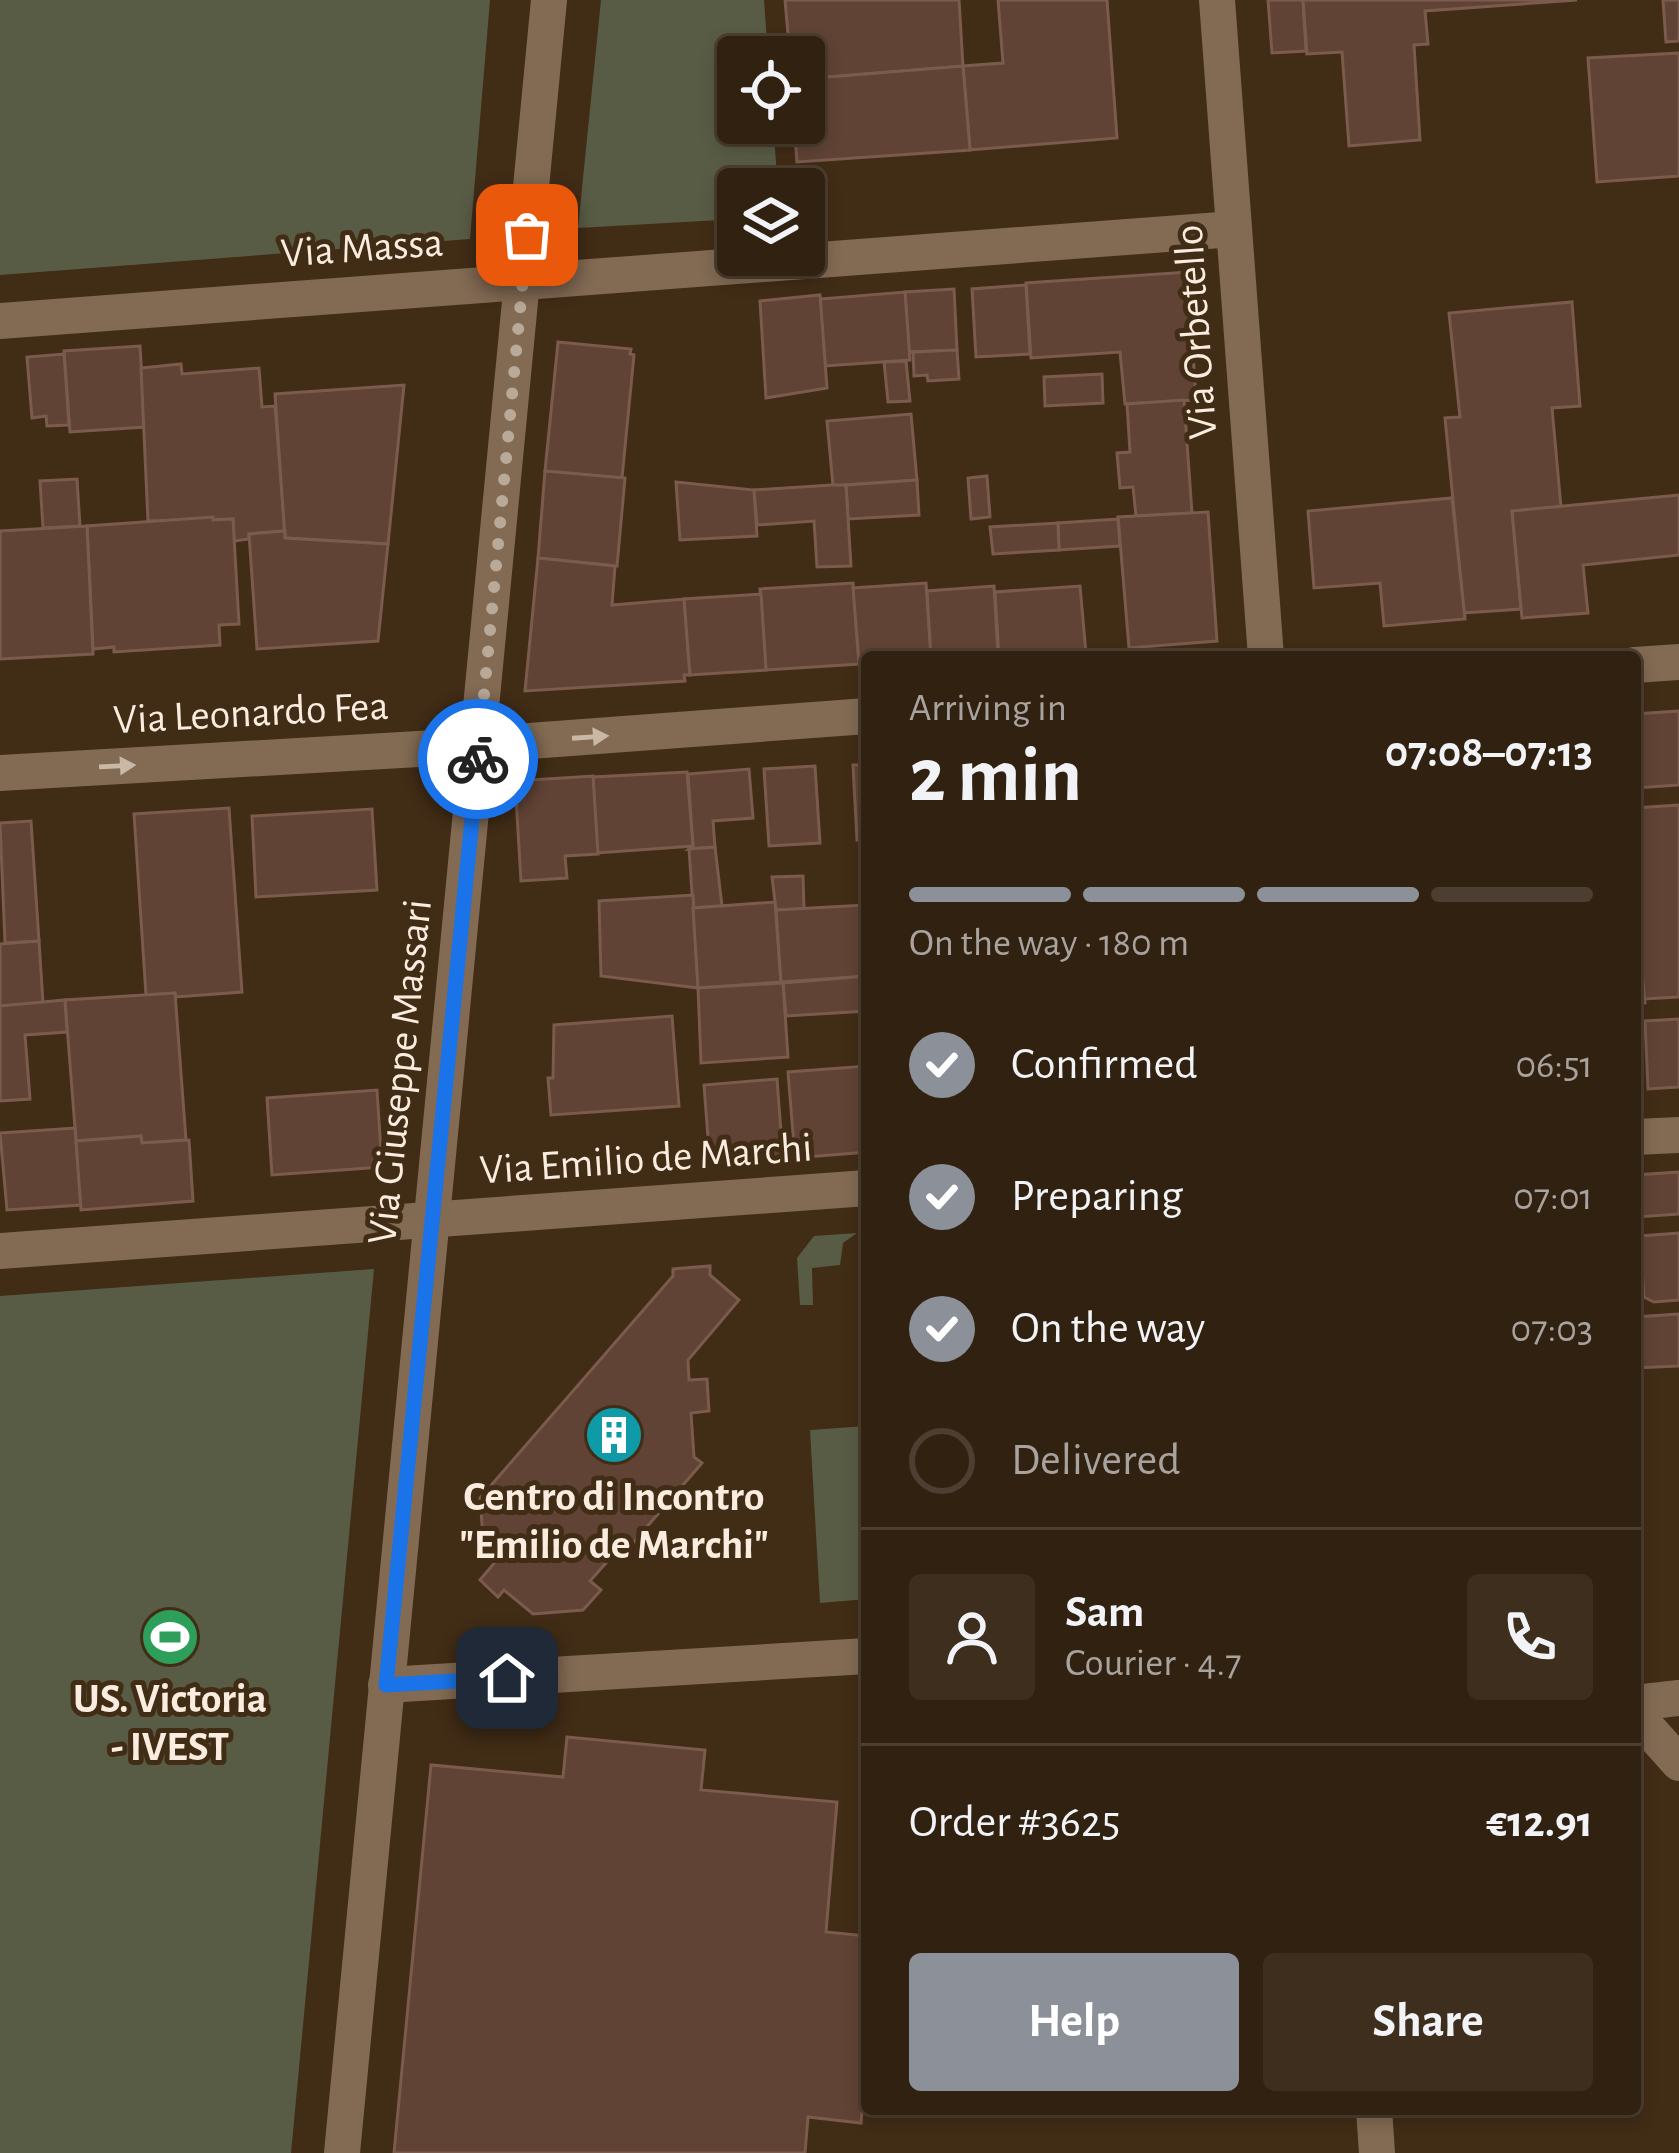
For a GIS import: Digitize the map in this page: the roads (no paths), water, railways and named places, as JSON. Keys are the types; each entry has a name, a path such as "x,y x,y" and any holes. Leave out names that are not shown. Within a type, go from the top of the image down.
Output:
{"street":[{"name":"Via Giuseppe Massari","path":"342,2153 549,0"},
{"name":"Via Orbetello","path":"1217,0 1266,651"},
{"name":"Via Massa","path":"0,320 1234,229"},
{"path":"1641,665 1679,662"},
{"name":"Via Leonardo Fea","path":"0,772 479,745 861,716"},
{"path":"1641,1137 1679,1135"},
{"name":"Via Emilio de Marchi","path":"0,1251 861,1189"},
{"path":"386,1685 861,1656"},
{"path":"1641,1702 1679,1697"},
{"path":"1641,1721 1679,1763"},
{"path":"1374,2115 1377,2153"}],"place":[{"name":"Centro di Incontro \"Emilio de Marchi\"","path":"614,1435"},
{"name":"US. Victoria - IVEST","path":"170,1637"}]}
